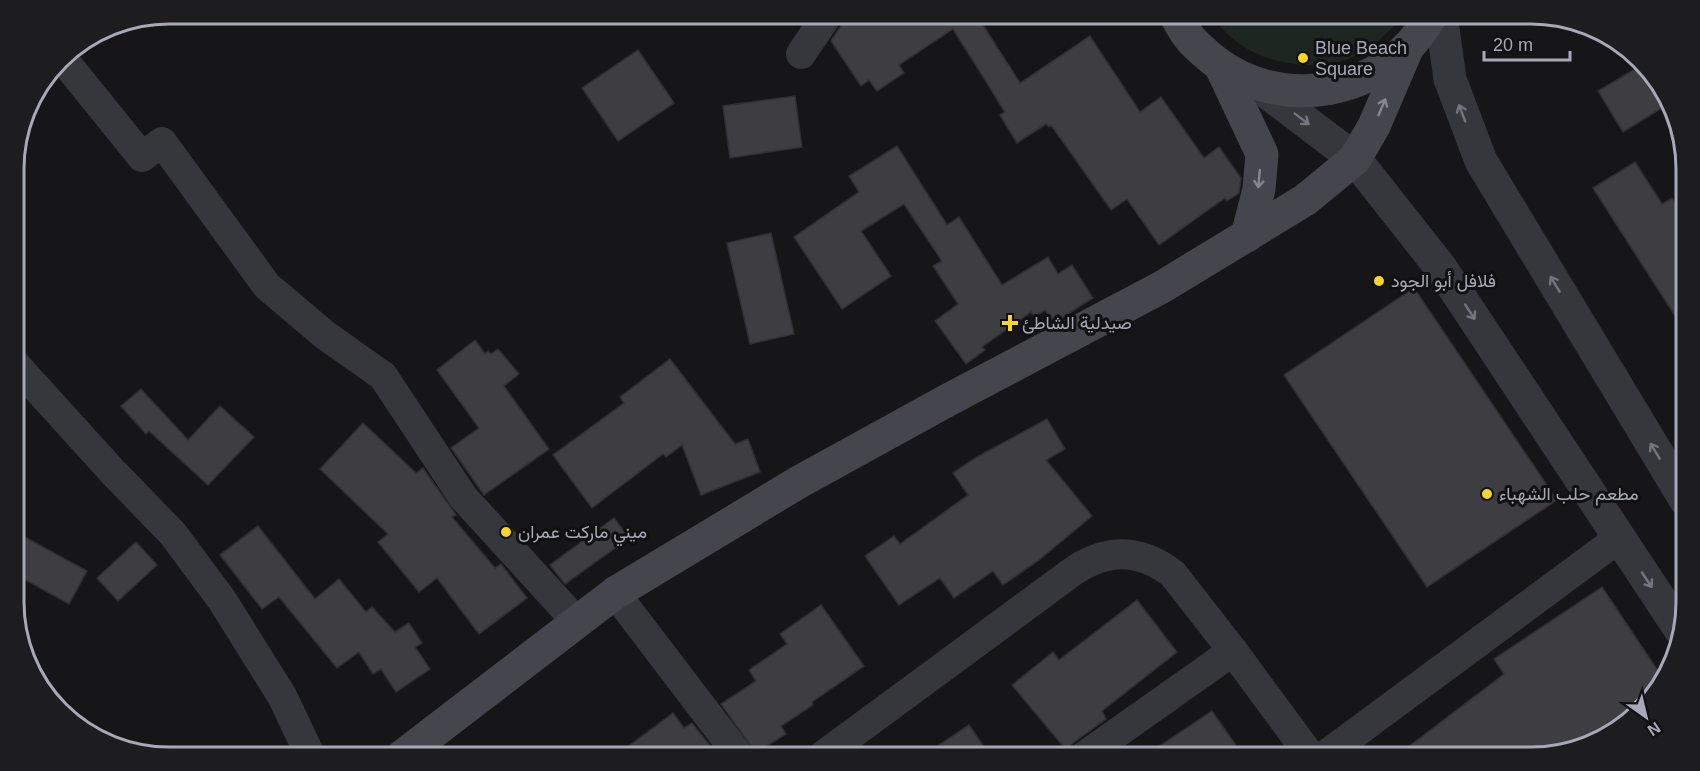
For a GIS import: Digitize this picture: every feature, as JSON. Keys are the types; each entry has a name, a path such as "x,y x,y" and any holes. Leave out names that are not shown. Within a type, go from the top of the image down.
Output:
{"main road":[{"path":"1181,24 1189,38 1221,67 1256,84 1294,92 1316,91 1349,84 1380,70 1407,49 1427,24"},
{"path":"415,747 615,593 799,482 938,405 1162,287 1305,200 1355,159 1374,126 1407,49"},
{"path":"1221,67 1262,154 1259,189 1247,236"}],"street":[{"path":"801,54 821,24"},
{"path":"1442,24 1450,79 1481,161 1676,477"},
{"path":"68,65 142,157 162,142 267,286 325,335 383,376 463,497 577,622"},
{"path":"1256,84 1355,159 1441,268 1675,621"},
{"path":"24,377 180,543 222,600 276,686 306,747"},
{"path":"1341,747 1619,538"},
{"path":"835,747 1072,572 1099,557 1131,554 1161,564 1173,574 1233,651 1323,747"},
{"path":"615,593 733,747"},
{"path":"1097,747 1233,651"}],"shaded area":[{"path":"1219,24 1396,24 1379,40 1357,55 1330,64 1311,65 1291,64 1253,52"}],"building":[{"path":"842,24 982,24 1020,83 1090,36 1140,112 1161,97 1204,158 1219,147 1241,178 1239,193 1227,201 1225,198 1159,245 1127,199 1111,210 1051,125 1049,127 1046,124 1017,143 1000,115 1005,112 953,29 899,65 904,73 877,91 869,80 861,86 831,41"},
{"path":"638,50 674,103 618,141 582,88"},
{"path":"1636,69 1657,96 1663,108 1623,132 1598,91"},
{"path":"795,96 802,147 730,158 723,106"},
{"path":"897,146 947,225 959,217 1002,285 1048,257 1058,274 1072,265 1093,298 1054,323 1045,310 1034,317 1031,312 982,347 985,350 966,364 935,321 958,304 933,266 942,261 904,204 861,231 891,276 842,309 794,237 859,192 849,176"},
{"path":"1635,162 1662,204 1672,198 1676,204 1676,317 1593,188"},
{"path":"771,233 794,334 750,344 727,243"},
{"path":"1414,288 1557,500 1427,587 1284,375"},
{"path":"475,340 485,354 488,351 491,354 498,349 519,374 504,386 549,449 484,495 451,448 479,428 437,370"},
{"path":"670,359 735,444 748,439 760,472 701,495 682,445 666,457 663,454 592,508 553,455 624,403 620,397"},
{"path":"141,389 188,440 220,406 254,437 208,485 149,431 146,434 121,406"},
{"path":"1047,419 1065,449 1046,460 1092,516 1039,560 1003,585 993,571 954,598 940,578 899,605 865,556 894,536 900,544 968,495 953,473 977,457"},
{"path":"363,423 416,473 423,468 456,515 452,517 495,568 501,564 527,598 479,634 437,578 419,592 378,542 388,534 320,469"},
{"path":"614,518 629,538 565,584 550,565"},
{"path":"258,526 315,599 339,579 366,612 372,607 395,632 409,623 422,643 415,647 430,669 396,692 381,669 373,674 359,652 337,668 279,597 262,609 220,555"},
{"path":"24,537 87,571 69,604 24,579"},
{"path":"136,542 157,565 118,601 97,578"},
{"path":"1602,587 1659,672 1648,687 1616,687 1616,719 1604,728 1569,742 1541,747 1408,747 1504,674 1494,659"},
{"path":"1137,600 1177,652 1102,711 1106,719 1070,747 1064,747 1012,685 1053,652 1059,660"},
{"path":"821,605 864,666 781,726 786,734 765,747 752,747 721,704 756,681 749,670 787,644 780,634"},
{"path":"1212,711 1237,747 1158,747"},
{"path":"673,713 684,728 692,723 711,747 627,747"},
{"path":"969,725 984,747 936,747"}],"place":[{"name":"Blue Beach Square","path":"1303,58"},
{"name":"فلافل أبو الجود","path":"1379,281"},
{"name":"صيدلية الشاطئ","path":"1010,323"},
{"name":"مطعم حلب الشهباء","path":"1487,494"},
{"name":"ميني ماركت عمران","path":"506,532"}]}
